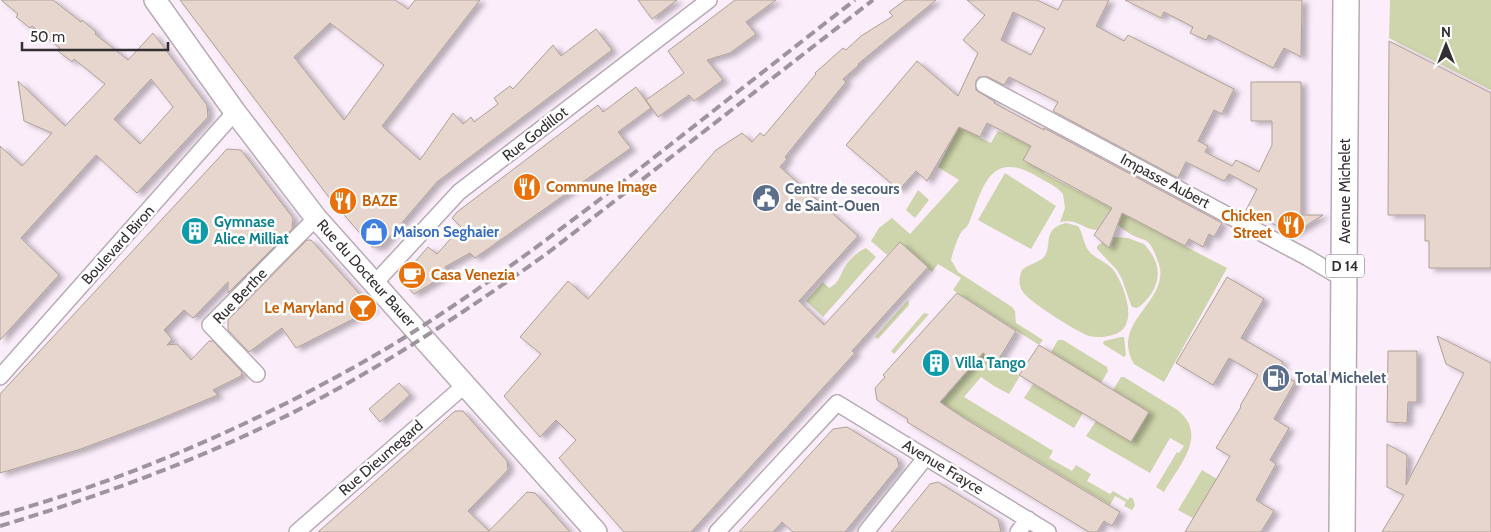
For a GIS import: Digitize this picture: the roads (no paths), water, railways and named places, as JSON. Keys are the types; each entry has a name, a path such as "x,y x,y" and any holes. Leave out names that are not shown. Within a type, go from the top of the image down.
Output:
{"main road":[{"name":"Rue du Docteur Bauer","path":"155,0 235,112 316,218 596,532"},
{"name":"Avenue Michelet","path":"1342,532 1346,0"}],"street":[{"name":"Rue Godillot","path":"375,283 459,192 709,0"},
{"name":"Impasse Aubert","path":"984,85 1308,258 1345,280"},
{"name":"Boulevard Biron","path":"0,377 235,112"},
{"name":"Rue Berthe","path":"257,374 210,325 316,218"},
{"name":"Rue Dieumegard","path":"297,532 465,385"},
{"name":"Avenue Frayce","path":"717,532 836,404 1048,532"},
{"path":"866,532 926,457"},
{"path":"1018,532 1028,519"}],"railway":[{"path":"0,515 101,483 200,444 296,398 389,347 476,290 561,229 855,0"},
{"path":"0,526 123,486 203,454 281,419 349,383 407,348 549,252 873,0"}],"place":[{"name":"Commune Image","path":"527,187"},
{"name":"Centre de secours de Saint-Ouen","path":"766,198"},
{"name":"BAZE","path":"343,201"},
{"name":"Chicken Street","path":"1291,225"},
{"name":"Gymnase Alice Milliat","path":"195,231"},
{"name":"Maison Seghaier","path":"374,232"},
{"name":"Casa Venezia","path":"412,275"},
{"name":"Le Maryland","path":"363,308"},
{"name":"Villa Tango","path":"936,363"},
{"name":"Total Michelet","path":"1276,378"}]}
